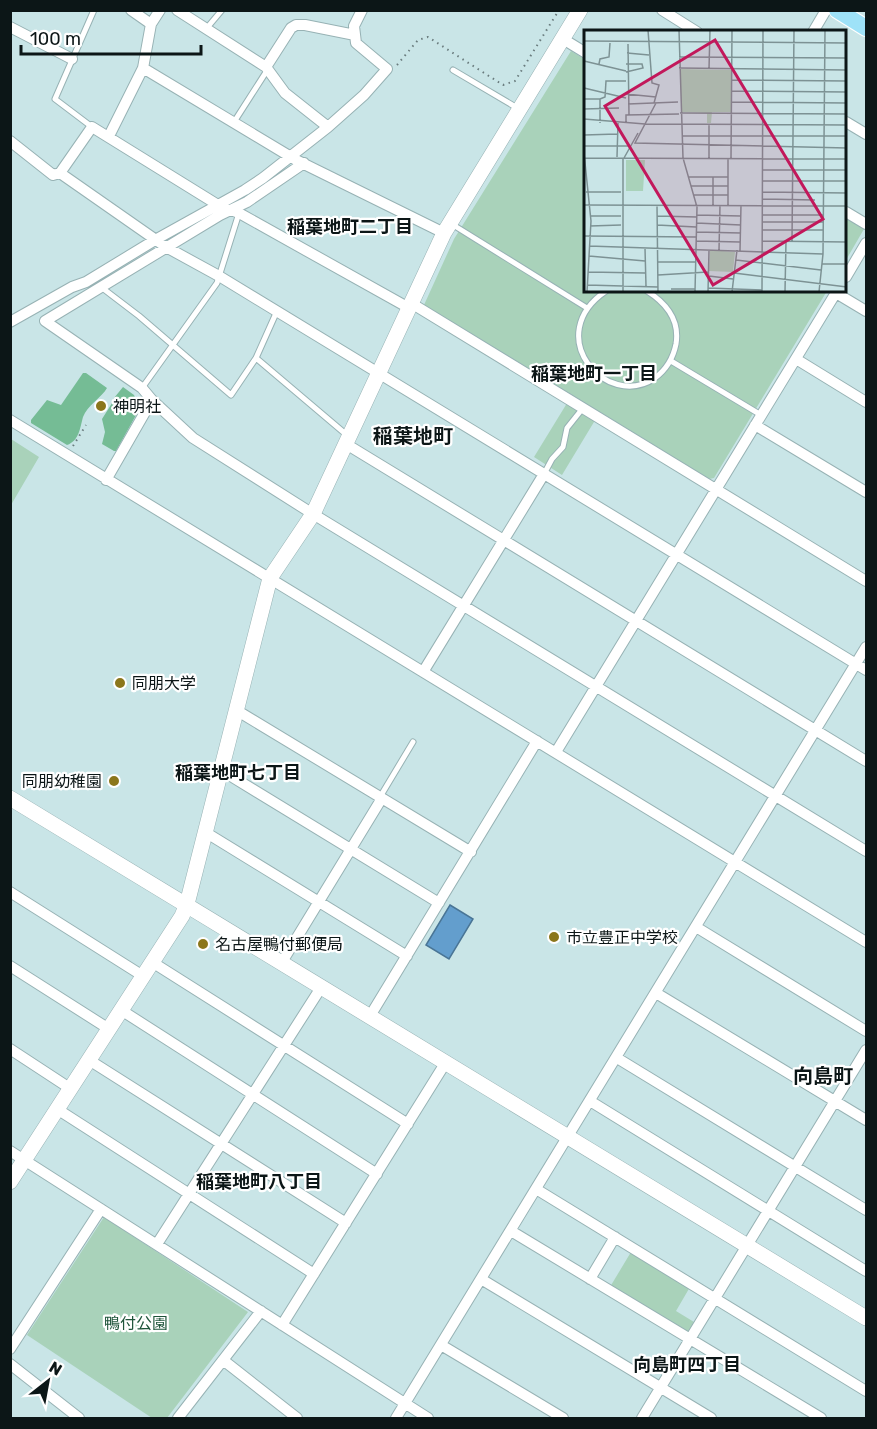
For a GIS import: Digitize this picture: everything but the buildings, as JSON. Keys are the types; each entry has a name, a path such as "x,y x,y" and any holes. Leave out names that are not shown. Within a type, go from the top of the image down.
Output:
{"main road":[{"path":"837,10 867,28"}],"street":[{"path":"131,10 151,24"},
{"path":"109,136 143,68 151,24 160,10"},
{"path":"177,10 267,68 285,93 328,127"},
{"path":"10,322 72,287 86,282 245,190 328,127 364,95 387,69 356,43 354,26 362,10"},
{"path":"10,1182 187,904 270,578 313,514 447,228 580,10"},
{"path":"662,10 694,30"},
{"path":"814,30 826,10"},
{"path":"267,68 291,28 296,25 355,35"},
{"path":"10,27 72,59"},
{"path":"562,39 584,52"},
{"path":"143,68 291,157 447,228"},
{"path":"847,123 867,134"},
{"path":"11,143 52,175 60,173 92,127 218,205 236,211 410,306 583,408 867,581"},
{"path":"304,163 236,211 166,247 45,321 142,388 194,438 313,514 867,851"},
{"path":"60,173 166,247 219,276 867,670"},
{"path":"847,213 867,224"},
{"path":"847,275 867,243"},
{"path":"556,752 837,292 867,311"},
{"path":"796,359 867,402"},
{"path":"106,480 152,400"},
{"path":"10,420 867,942"},
{"path":"758,420 867,492"},
{"path":"347,440 503,540 867,761"},
{"path":"423,672 544,474"},
{"path":"396,1419 867,647"},
{"path":"236,710 471,852"},
{"path":"370,1016 537,741"},
{"path":"221,770 439,903"},
{"path":"282,962 381,797"},
{"path":"10,798 867,1318"},
{"path":"205,832 407,956"},
{"path":"10,892 143,976"},
{"path":"696,927 867,1031"},
{"path":"152,962 408,1124"},
{"path":"10,966 109,1029"},
{"path":"157,1244 322,986"},
{"path":"656,993 867,1120"},
{"path":"121,1010 376,1174"},
{"path":"10,1049 71,1089"},
{"path":"642,1419 867,1050"},
{"path":"616,1058 867,1210"},
{"path":"89,1060 346,1223"},
{"path":"282,1325 446,1062"},
{"path":"590,1101 867,1270"},
{"path":"57,1109 314,1274"},
{"path":"10,1150 428,1419"},
{"path":"536,1189 867,1391"},
{"path":"13,1342 101,1209"},
{"path":"511,1231 821,1419"},
{"path":"590,1279 615,1237"},
{"path":"481,1279 711,1419"},
{"path":"178,1419 261,1311"},
{"path":"441,1345 563,1419"},
{"path":"223,1360 297,1419"},
{"path":"10,1364 79,1419"}],"lane":[{"path":"92,127 55,99 94,10"},
{"path":"206,29 222,10"},
{"path":"234,122 267,68"},
{"path":"453,70 519,109"},
{"path":"142,388 217,283 236,211"},
{"path":"447,228 586,308"},
{"path":"101,287 139,316 231,395 256,358 277,311"},
{"path":"605,292 586,308 577,337 580,351 595,372 605,379 628,387 639,386 662,373 671,361 677,335 676,323 657,294"},
{"path":"256,358 347,440"},
{"path":"671,361 758,420"},
{"path":"544,474 552,459 563,447 567,428 583,408"},
{"path":"381,797 413,742"}],"path":[{"path":"67,456 86,425"}],"green space":[{"path":"571,51 584,59 584,292 826,292 714,478 709,479 600,412 562,475 534,457 572,395 424,305 454,239"},
{"path":"847,219 864,229 847,258"},
{"path":"83,373 107,388 85,413 77,437 67,445 31,423 31,420 47,400 61,405"},
{"path":"123,387 134,395 140,408 114,451 102,444 105,432 102,419"},
{"path":"11,439 39,457 11,505"},
{"name":"鴨付公園","path":"104,1217 248,1312 167,1418 152,1418 27,1335"},
{"path":"631,1252 690,1287 676,1311 694,1322 688,1332 610,1287"}],"water":[{"path":"450,905 473,919 449,959 426,945"}],"place":[{"name":"神明社","path":"101,406"},
{"name":"同朋大学","path":"120,683"},
{"name":"同朋幼稚園","path":"114,781"},
{"name":"市立豊正中学校","path":"554,937"},
{"name":"名古屋鴨付郵便局","path":"203,944"}],"district":[{"name":"稲葉地町二丁目","path":"350,227"},
{"name":"稲葉地町一丁目","path":"594,374"},
{"name":"稲葉地町","path":"413,436"},
{"name":"稲葉地町七丁目","path":"238,773"},
{"name":"向島町","path":"823,1076"},
{"name":"稲葉地町八丁目","path":"259,1182"},
{"name":"向島町四丁目","path":"687,1365"}]}
